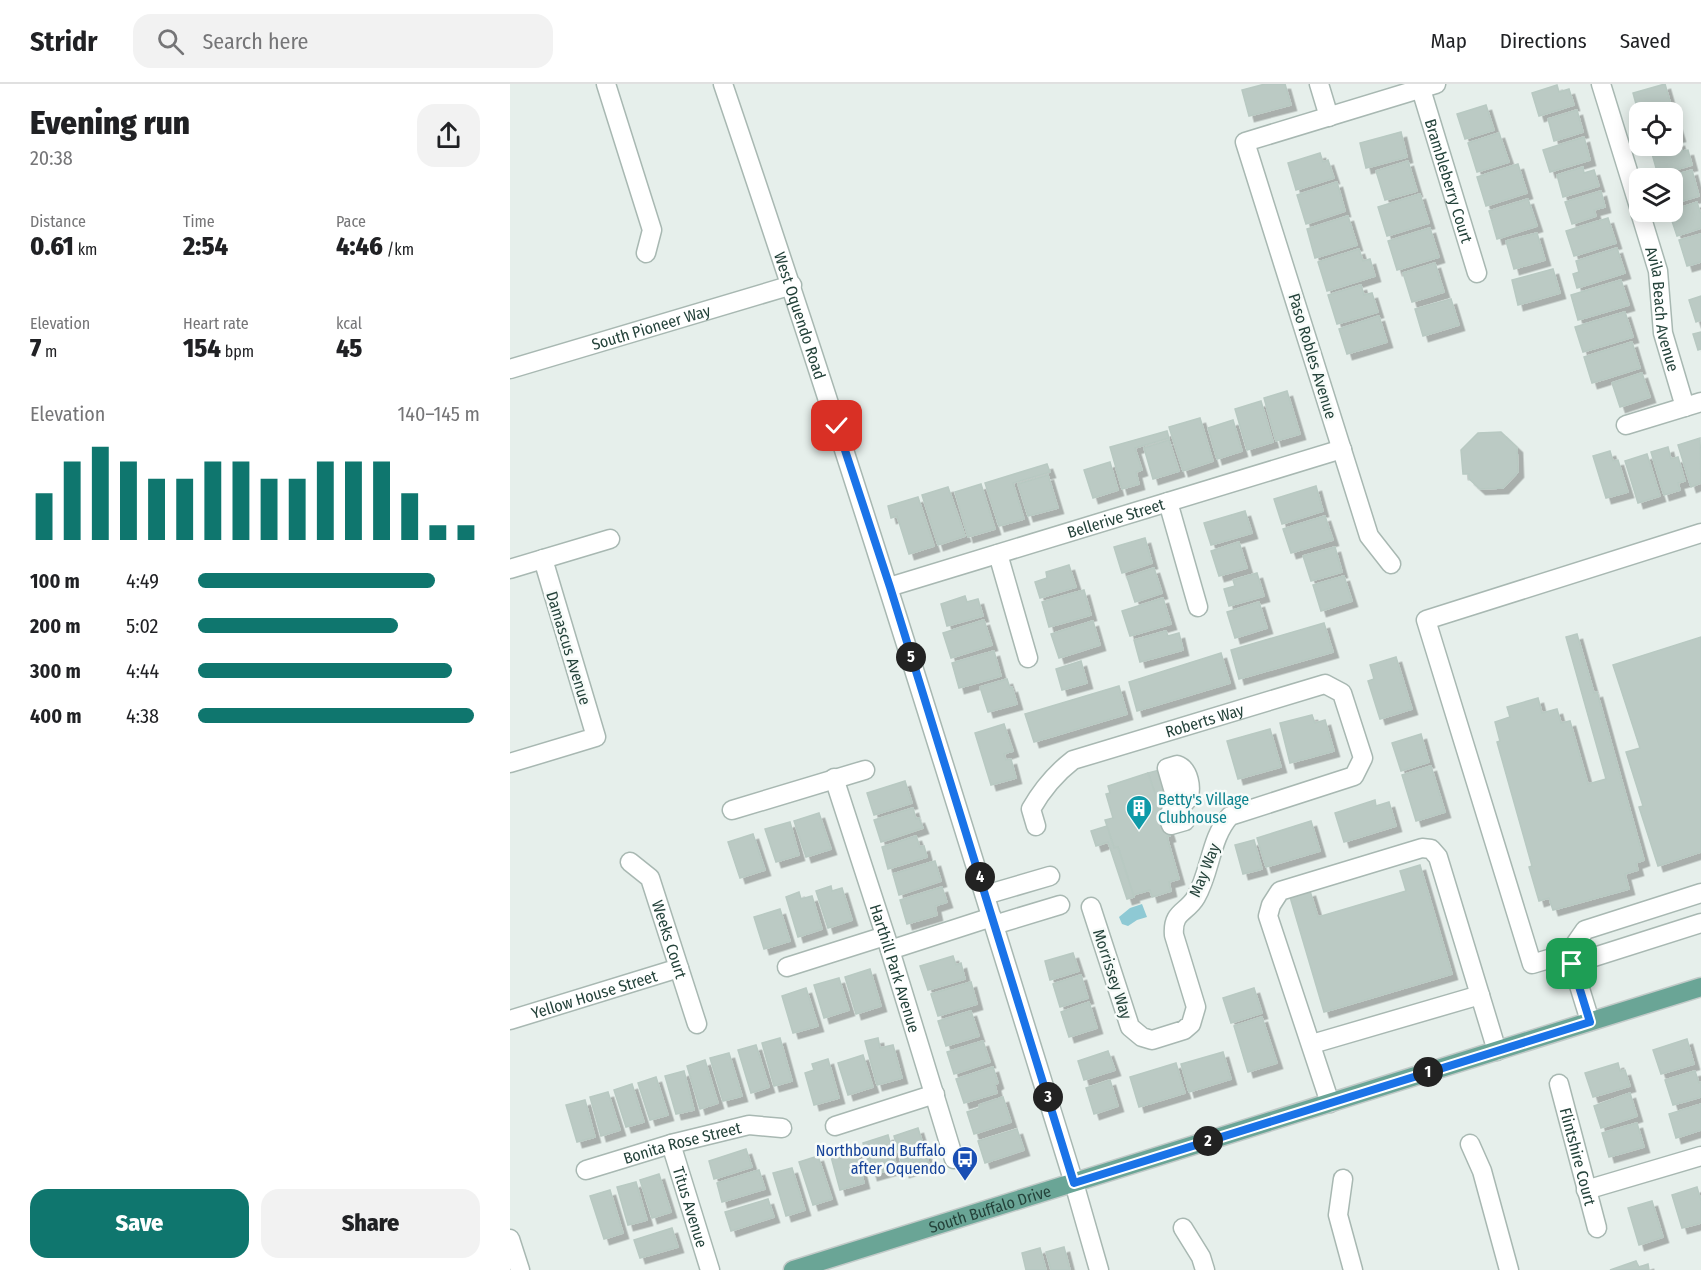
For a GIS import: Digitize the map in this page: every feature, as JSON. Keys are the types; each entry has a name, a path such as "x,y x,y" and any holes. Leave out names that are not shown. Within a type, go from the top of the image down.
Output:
{"main road":[{"name":"South Buffalo Drive","path":"793,1270 1701,987"}],"street":[{"path":"606,84 652,230 646,253"},
{"name":"West Oquendo Road","path":"723,84 792,285 890,587 1099,1270"},
{"path":"1319,84 1329,117 1428,86"},
{"name":"Avila Beach Avenue","path":"1601,84 1629,175"},
{"name":"Brambleberry Court","path":"1428,86 1477,273"},
{"name":"Paso Robles Avenue","path":"1329,117 1245,142 1369,536 1391,564"},
{"name":"Avila Beach Avenue","path":"1643,222 1658,271 1663,333 1693,405"},
{"name":"South Pioneer Way","path":"510,369 792,285"},
{"path":"1626,425 1693,405"},
{"name":"Bellerive Street","path":"890,587 1342,449"},
{"path":"1168,502 1198,607"},
{"path":"1701,533 1426,620 1532,964 1570,959 1701,922"},
{"path":"510,569 610,539"},
{"path":"998,554 1028,658"},
{"name":"Damascus Avenue","path":"510,763 596,737 543,559"},
{"name":"Roberts Way","path":"1036,826 1031,809 1056,773 1073,760 1325,684 1342,693 1363,758 1359,766"},
{"name":"May Way","path":"1142,1037 1152,1040 1184,1030 1191,1024 1196,1006 1173,925 1179,912 1196,898 1221,826 1230,816 1354,776 1359,766"},
{"path":"732,810 865,770"},
{"name":"Harthill Park Avenue","path":"834,778 888,943 954,1159"},
{"path":"1330,1103 1271,926 1270,905 1280,891 1422,848 1431,849 1438,857 1497,1051"},
{"name":"Weeks Court","path":"630,862 650,878 697,1024"},
{"path":"986,895 1050,876"},
{"path":"1590,1022 1570,959 1585,930 1701,893"},
{"path":"787,968 888,943 1060,906"},
{"name":"Morrissey Way","path":"1091,907 1130,1027 1142,1037"},
{"name":"Yellow House Street","path":"510,1020 679,968"},
{"path":"1312,1044 1480,995"},
{"name":"Flintshire Court","path":"1559,1084 1597,1228"},
{"path":"835,1126 934,1094"},
{"name":"Bonita Rose Street","path":"586,1170 671,1144 749,1125 782,1128"},
{"name":"Titus Avenue","path":"671,1144 710,1270"},
{"path":"1470,1144 1482,1171 1509,1270"},
{"path":"1586,1190 1701,1156"},
{"path":"1343,1179 1338,1215 1353,1270"},
{"path":"1183,1228 1202,1257 1205,1270"},
{"path":"510,1239 520,1270"}],"water":[{"path":"1142,904 1147,917 1128,926 1122,924 1119,917 1130,908"}],"building":[{"path":"1265,84 1285,84 1291,105 1249,116 1242,90"},
{"path":"1665,84 1670,102 1635,102 1633,93"},
{"path":"1557,85 1559,92 1569,89 1574,105 1539,116 1532,93"},
{"path":"1486,105 1494,130 1465,139 1457,114"},
{"path":"1577,110 1583,132 1554,141 1548,119"},
{"path":"1401,132 1407,157 1366,168 1360,143"},
{"path":"1499,133 1509,162 1477,172 1468,143"},
{"path":"1584,137 1590,160 1550,172 1543,150"},
{"path":"1688,150 1692,165 1682,168 1656,168 1653,156 1683,156 1683,151"},
{"path":"1320,153 1323,162 1328,160 1334,178 1296,190 1288,163"},
{"path":"1408,161 1417,191 1385,200 1376,171"},
{"path":"1518,164 1527,193 1486,206 1477,177"},
{"path":"1583,167 1584,173 1594,170 1599,186 1563,197 1557,175"},
{"path":"1692,170 1699,196 1683,201 1683,173"},
{"path":"1337,182 1345,211 1306,224 1297,195"},
{"path":"1601,191 1605,207 1594,210 1596,216 1572,224 1565,202"},
{"path":"1420,194 1429,223 1387,236 1378,207"},
{"path":"1528,199 1537,226 1497,239 1489,211"},
{"path":"1697,202 1701,215 1701,228 1677,236 1672,222 1683,222 1683,207"},
{"path":"1348,216 1357,245 1315,258 1307,229"},
{"path":"1608,218 1616,243 1574,256 1566,231"},
{"path":"1430,228 1439,257 1397,270 1388,241"},
{"path":"1537,233 1545,260 1514,269 1506,241"},
{"path":"1701,234 1701,262 1687,266 1679,240"},
{"path":"1617,248 1625,273 1577,288 1573,274 1579,272 1576,261"},
{"path":"1359,249 1363,261 1370,259 1375,276 1327,291 1318,262"},
{"path":"1435,263 1444,292 1412,302 1403,273"},
{"path":"1553,269 1560,293 1518,305 1512,280"},
{"path":"1621,280 1629,305 1578,320 1571,295"},
{"path":"1361,285 1364,295 1372,293 1378,312 1337,324 1328,295"},
{"path":"1701,296 1701,320 1696,322 1689,300"},
{"path":"1451,299 1459,325 1423,336 1415,309"},
{"path":"1625,312 1633,337 1583,352 1575,327"},
{"path":"1379,316 1387,342 1347,354 1339,329"},
{"path":"1701,332 1701,349 1698,350 1693,334"},
{"path":"1632,342 1640,368 1592,383 1584,357"},
{"path":"1642,373 1650,397 1620,407 1612,383"},
{"path":"1287,391 1300,434 1276,441 1264,398"},
{"path":"1261,401 1273,442 1247,450 1235,409"},
{"path":"1200,418 1213,461 1183,471 1169,427"},
{"path":"1233,420 1242,451 1217,459 1208,428"},
{"path":"1167,431 1169,438 1135,448 1142,470 1136,472 1139,484 1122,489 1110,447"},
{"path":"1501,432 1517,447 1518,472 1503,488 1480,489 1469,479 1469,474 1463,474 1461,450 1478,433"},
{"path":"1700,438 1701,483 1691,487 1678,445"},
{"path":"1169,440 1179,471 1153,479 1144,448"},
{"path":"1668,447 1671,459 1678,457 1685,481 1678,483 1680,490 1664,495 1651,452"},
{"path":"1610,451 1613,461 1618,460 1628,492 1606,498 1593,456"},
{"path":"1647,454 1660,496 1638,503 1625,461"},
{"path":"1110,462 1118,490 1093,498 1084,470"},
{"path":"1047,464 1050,472 1013,483 1024,519 999,526 985,483"},
{"path":"1048,475 1058,508 1028,516 1018,484"},
{"path":"981,484 995,529 968,537 955,492"},
{"path":"1316,486 1323,511 1282,524 1274,499"},
{"path":"948,487 965,536 938,545 922,495"},
{"path":"918,497 934,546 909,554 897,516 891,518 888,506"},
{"path":"1245,511 1252,533 1211,545 1204,523"},
{"path":"1325,516 1333,540 1291,553 1283,529"},
{"path":"1145,538 1152,563 1122,573 1114,547"},
{"path":"1239,542 1247,568 1219,576 1211,551"},
{"path":"1335,547 1342,572 1311,581 1303,556"},
{"path":"1069,565 1076,587 1040,598 1035,582 1047,578 1046,572"},
{"path":"1154,568 1162,593 1135,602 1127,577"},
{"path":"1257,573 1264,596 1229,606 1224,589 1235,586 1233,580"},
{"path":"1344,576 1352,601 1321,611 1313,585"},
{"path":"1084,590 1091,615 1049,627 1042,602"},
{"path":"965,596 967,602 978,599 983,616 947,626 941,604"},
{"path":"1163,598 1171,624 1130,636 1122,611"},
{"path":"1259,602 1267,628 1235,638 1227,612"},
{"path":"984,620 992,645 951,658 943,633"},
{"path":"1093,621 1100,645 1059,658 1051,634"},
{"path":"1324,623 1333,652 1239,679 1231,650"},
{"path":"1166,631 1168,636 1179,633 1183,650 1140,662 1134,640"},
{"path":"1577,634 1594,693 1597,692 1644,860 1636,863 1638,870 1625,874 1629,889 1553,910 1549,898 1539,901 1529,867 1532,866 1497,742 1500,741 1495,722 1510,717 1507,707 1538,698 1542,713 1557,709 1561,723 1570,721 1588,784 1606,779 1566,637"},
{"path":"1701,637 1701,852 1658,866 1639,807 1643,806 1626,752 1640,748 1613,665"},
{"path":"994,651 1001,676 959,688 952,663"},
{"path":"1221,653 1230,683 1137,711 1129,682"},
{"path":"1396,657 1412,709 1380,719 1368,681 1374,679 1370,665"},
{"path":"1081,661 1087,683 1062,690 1056,669"},
{"path":"1007,679 1017,704 988,712 980,687"},
{"path":"1119,686 1127,714 1034,742 1025,714"},
{"path":"1312,715 1315,723 1325,720 1334,751 1290,763 1280,723"},
{"path":"1004,724 1013,751 1004,754 1006,760 1011,759 1016,778 991,785 975,733"},
{"path":"1270,729 1281,767 1238,779 1227,741"},
{"path":"1421,734 1429,762 1401,771 1392,743"},
{"path":"1431,766 1445,812 1416,821 1402,775"},
{"path":"1160,770 1170,798 1158,802 1148,773"},
{"name":"Betty's Village Clubhouse","path":"1148,773 1158,802 1173,797 1164,817 1179,879 1169,882 1171,891 1152,897 1150,890 1133,895 1118,847 1114,848 1105,820 1113,818 1106,794 1110,793 1108,786"},
{"path":"905,781 912,803 874,815 867,793"},
{"path":"1375,800 1376,806 1389,802 1396,826 1344,842 1335,813"},
{"path":"913,808 916,819 919,818 923,828 881,842 874,820"},
{"path":"819,813 831,849 806,857 794,821"},
{"path":"1311,821 1320,851 1266,867 1257,838"},
{"path":"790,822 799,855 776,862 765,829"},
{"path":"1107,826 1114,848 1118,847 1134,897 1127,899 1108,842 1096,846 1091,831"},
{"path":"753,834 765,870 740,878 728,842"},
{"path":"916,836 920,847 924,846 927,857 888,869 882,847"},
{"path":"1254,840 1262,869 1243,874 1235,845"},
{"path":"935,861 941,881 899,895 893,874"},
{"path":"1420,865 1452,974 1324,1012 1290,897 1310,891 1318,917 1406,891 1400,871"},
{"path":"831,886 832,891 842,888 852,920 828,928 816,891"},
{"path":"942,887 947,902 935,906 937,915 907,924 900,900"},
{"path":"799,892 801,899 812,896 822,929 798,937 786,897"},
{"path":"780,909 790,941 764,949 754,917"},
{"path":"1073,953 1079,971 1050,980 1045,961"},
{"path":"953,956 956,965 961,963 965,979 928,990 920,966"},
{"path":"870,969 881,1006 856,1014 845,977"},
{"path":"1081,975 1088,998 1060,1007 1053,984"},
{"path":"839,978 849,1010 824,1018 814,985"},
{"path":"971,982 977,1004 938,1016 931,994"},
{"path":"806,988 818,1026 793,1033 782,996"},
{"path":"1254,988 1262,1013 1231,1023 1223,998"},
{"path":"1089,1002 1097,1028 1069,1037 1061,1012"},
{"path":"971,1011 979,1036 946,1046 938,1021"},
{"path":"1262,1017 1277,1063 1248,1072 1234,1026"},
{"path":"780,1038 792,1081 774,1086 762,1043"},
{"path":"878,1038 880,1048 893,1045 902,1078 877,1085 865,1041"},
{"path":"1687,1039 1694,1064 1661,1074 1653,1050"},
{"path":"983,1041 990,1062 954,1074 947,1052"},
{"path":"756,1045 769,1087 751,1093 738,1050"},
{"path":"1108,1051 1115,1070 1084,1080 1078,1061"},
{"path":"1223,1052 1231,1079 1189,1092 1181,1064"},
{"path":"729,1053 742,1096 723,1101 710,1058"},
{"path":"863,1055 873,1087 848,1095 838,1063"},
{"path":"828,1059 839,1098 814,1105 805,1073 814,1070 812,1064"},
{"path":"705,1060 718,1103 700,1109 687,1066"},
{"path":"1176,1063 1185,1093 1139,1107 1130,1077"},
{"path":"1618,1063 1620,1071 1625,1070 1630,1086 1593,1097 1585,1073"},
{"path":"993,1067 998,1083 995,1085 997,1093 964,1103 956,1079"},
{"path":"684,1071 694,1110 676,1114 665,1076"},
{"path":"1695,1071 1699,1083 1701,1082 1701,1097 1673,1105 1665,1080"},
{"path":"656,1077 668,1115 650,1120 638,1083"},
{"path":"1110,1080 1118,1106 1094,1114 1086,1088"},
{"path":"632,1084 644,1122 626,1127 614,1090"},
{"path":"608,1092 620,1130 601,1136 590,1097"},
{"path":"1630,1093 1637,1116 1601,1128 1594,1106"},
{"path":"1003,1097 1011,1122 974,1134 967,1112 979,1108 979,1105"},
{"path":"585,1100 595,1137 577,1142 566,1105"},
{"path":"1701,1104 1701,1130 1676,1138 1669,1114"},
{"path":"1637,1123 1644,1147 1609,1157 1602,1133"},
{"path":"918,1128 929,1164 904,1172 894,1136"},
{"path":"1017,1129 1024,1150 985,1163 978,1141"},
{"path":"888,1135 897,1168 872,1175 863,1143"},
{"path":"855,1146 864,1183 840,1190 830,1153"},
{"path":"746,1149 752,1167 714,1179 709,1161"},
{"path":"818,1156 832,1199 813,1205 799,1162"},
{"path":"792,1168 805,1210 786,1216 773,1173"},
{"path":"759,1170 765,1189 722,1202 717,1183"},
{"path":"659,1174 671,1212 652,1218 640,1180"},
{"path":"636,1182 647,1220 628,1225 617,1187"},
{"path":"1697,1187 1701,1201 1701,1223 1682,1228 1672,1195"},
{"path":"610,1190 623,1233 604,1239 590,1196"},
{"path":"768,1199 774,1217 731,1231 725,1212"},
{"path":"1652,1201 1663,1237 1639,1245 1628,1208"},
{"path":"672,1228 678,1247 640,1258 634,1240"},
{"path":"1064,1247 1070,1270 1051,1270 1046,1252"},
{"path":"1040,1248 1046,1270 1026,1270 1022,1253"},
{"path":"1636,1261 1639,1267 1648,1264 1649,1270 1610,1270"}],"place":[{"name":"Betty's Village Clubhouse","path":"1139,831"},
{"name":"Northbound Buffalo after Oquendo","path":"965,1182"}],"route":[{"path":"837,426 890,587 1074,1183 1590,1022 1572,964"}]}
